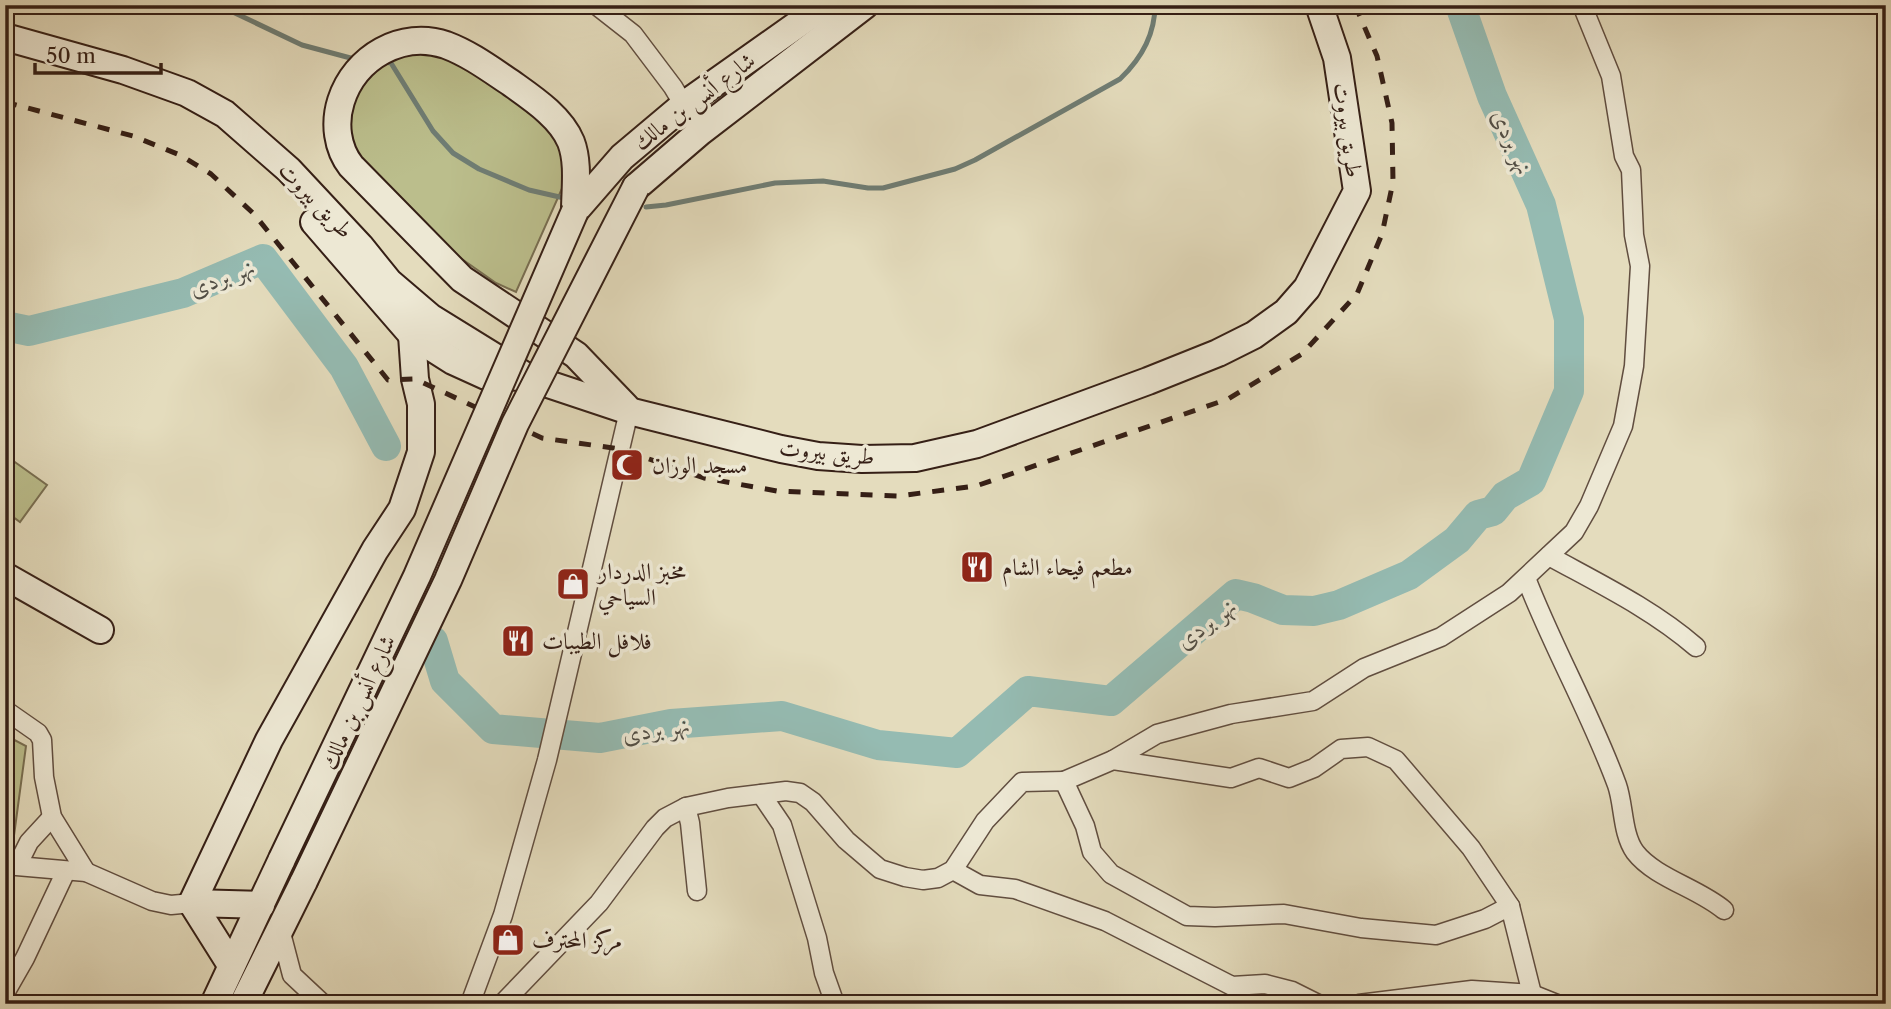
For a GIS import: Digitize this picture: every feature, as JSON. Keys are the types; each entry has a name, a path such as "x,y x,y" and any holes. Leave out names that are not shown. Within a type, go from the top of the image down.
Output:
{"street":[{"path":"596,5 633,34 685,104 700,132"},
{"name":"شارع أنس بن مالك","path":"214,1004 417,576 575,211 622,157 685,104 825,5"},
{"name":"شارع أنس بن مالك","path":"280,929 447,580 515,424 636,187 700,132 865,5"},
{"name":"طريق بيروت","path":"5,37 123,70 187,93 225,114 289,170 360,246 389,282 430,317 527,377 629,411 781,449 818,456 862,459 915,458 977,444 1195,362 1254,335 1286,312 1307,288 1357,191 1337,58 1319,5"},
{"path":"502,1004 599,903 655,828 665,818 685,807 761,794 786,791 800,793 813,802 846,840 880,869 923,880 938,878 953,870 985,821 1022,782 1064,781 1113,760 1157,734 1231,714 1313,701 1364,668 1451,632 1509,593 1526,578 1574,532 1589,506 1623,426 1634,366 1640,265 1634,235 1630,170 1624,156 1611,76 1582,5"},
{"path":"470,1004 503,915 547,760 629,411 576,355 462,279 351,166 343,156 337,128 338,108 350,79 360,66 377,53 410,41 432,41 471,57 526,94 559,123 571,141 575,160 575,211"},
{"path":"5,56 147,94 181,106 218,126 291,195 412,335 453,361 486,376 527,377"},
{"path":"192,903 269,740 375,550 402,509 421,452 422,404 415,379 412,335"},
{"path":"1549,556 1607,586 1672,626 1696,648"},
{"path":"5,576 100,630"},
{"path":"1526,578 1617,787 1633,850 1647,865 1698,891 1724,910"},
{"path":"5,710 38,733 42,740 44,777 52,817 86,872"},
{"path":"1113,760 1231,778 1259,768 1289,778 1314,768 1341,749 1368,747 1396,760 1471,848 1510,906 1531,1000"},
{"path":"1064,781 1085,826 1092,852 1111,874 1187,916 1284,914 1361,928 1436,936 1485,919 1510,906"},
{"path":"761,794 782,825 835,1004"},
{"path":"685,807 690,823 697,891"},
{"path":"11,864 52,817"},
{"path":"11,864 86,872 152,901 171,905 261,905"},
{"path":"953,870 980,885 1015,889 1105,920 1232,986 1265,984 1292,991 1318,1004"},
{"path":"5,993 25,958 66,871"},
{"path":"192,903 231,965"},
{"path":"243,1004 280,929"},
{"path":"280,929 292,975 323,1004"},
{"path":"1359,1004 1472,990 1557,1004"}],"green space":[{"path":"427,51 455,59 550,127 563,153 564,184 516,292 496,283 449,250 359,159 350,134 351,103 371,72 400,55"},
{"path":"5,455 47,485 20,522 5,511"},
{"path":"5,735 26,746 13,843 5,844"}],"waterway":[{"path":"218,5 302,45 358,60"},
{"path":"646,207 775,183 823,181 883,188 955,169 1120,79 1145,46 1155,5"},
{"name":"نهر بردى","path":"433,641 445,681 493,729 600,738 671,724 782,716 878,745 957,753 1028,691 1111,701 1236,594 1283,610 1314,611 1339,605 1409,575 1457,540 1478,515 1493,511 1505,496 1531,481 1569,391 1569,319 1541,205 1492,96 1460,5"},
{"path":"385,62 391,63 433,131 453,153 479,169 529,190 564,198"},
{"name":"نهر بردى","path":"5,326 29,331 183,293 263,259 344,367 386,446"}],"railway":[{"path":"5,102 133,136 180,155 211,174 254,214 388,380 415,379 542,438 620,449 704,478 777,491 898,496 976,486 1228,399 1302,354 1357,294 1382,234 1393,182 1392,123 1377,56 1355,5"}],"place":[{"name":"مسجد الوزان","path":"627,465"},
{"name":"مطعم فيحاء الشام","path":"977,567"},
{"name":"مخبز الدردار السياحي","path":"573,584"},
{"name":"فلافل الطيبات","path":"518,641"},
{"name":"مركز المحترف","path":"508,940"}]}
